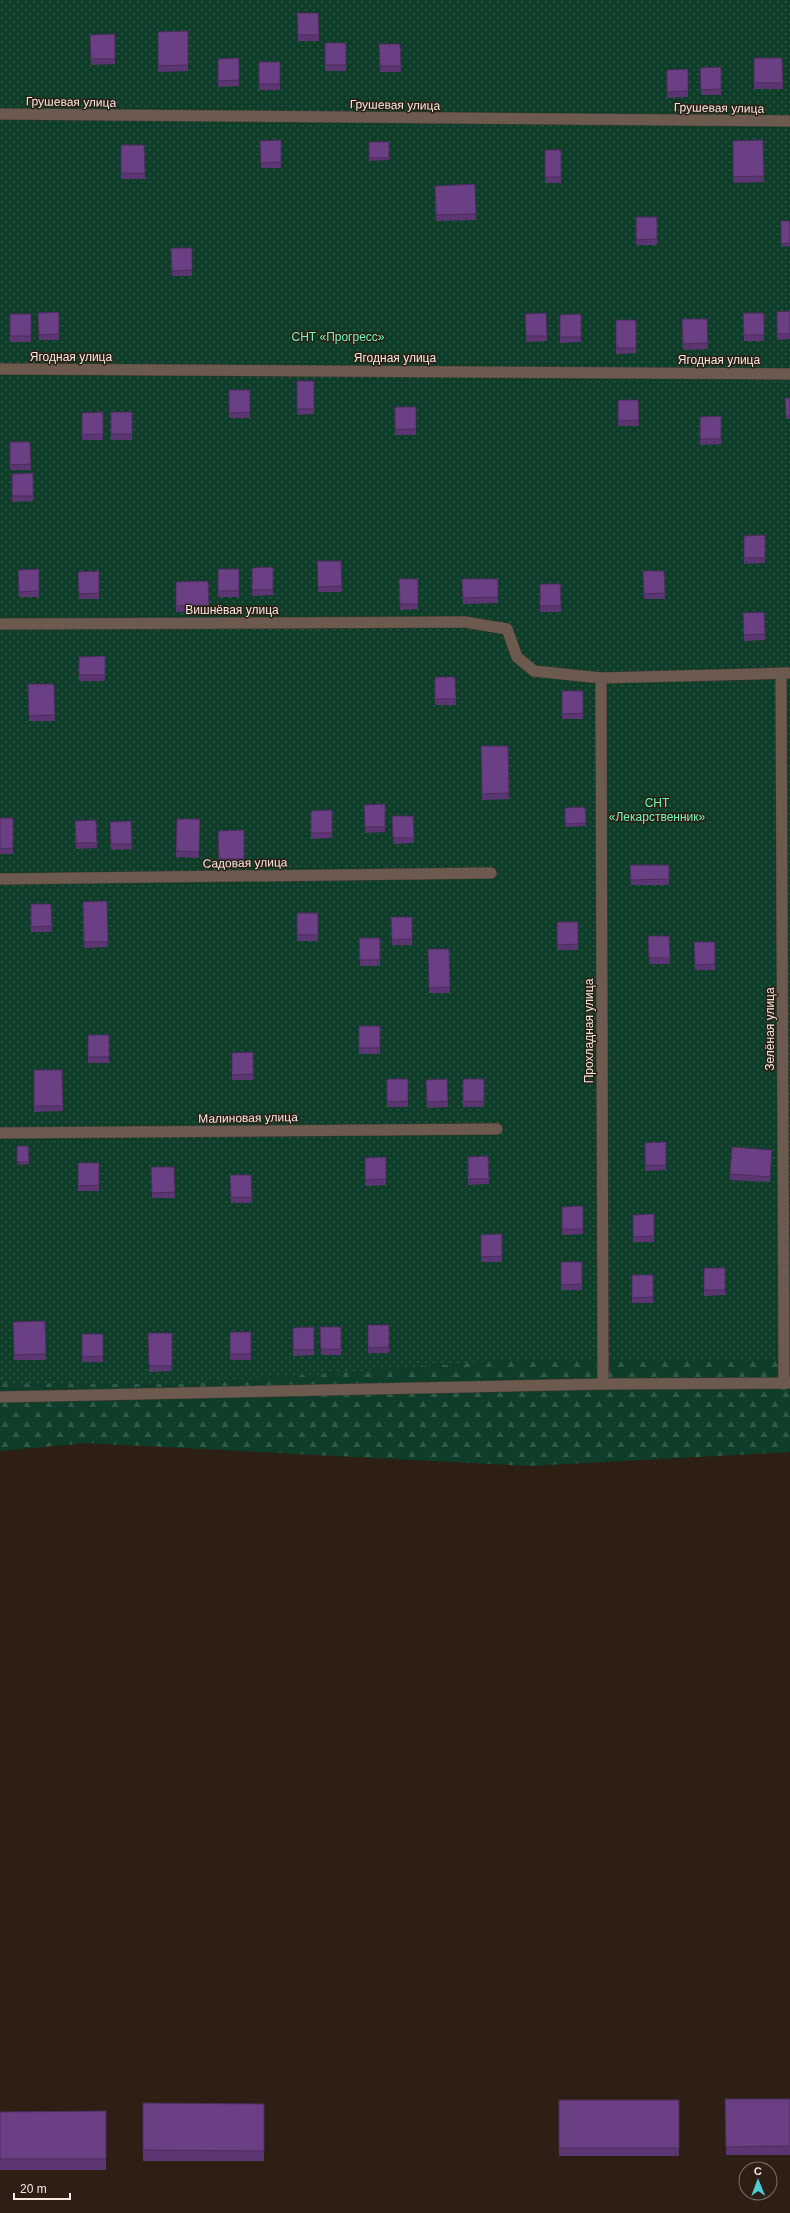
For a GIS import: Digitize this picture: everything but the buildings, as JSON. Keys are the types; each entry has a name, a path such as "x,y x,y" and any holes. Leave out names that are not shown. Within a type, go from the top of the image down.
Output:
{"street":[{"name":"Грушевая улица","path":"0,114 790,121"},
{"name":"Ягодная улица","path":"0,369 790,374"},
{"name":"Вишнёвая улица","path":"0,624 465,622 507,629 517,657 534,671 601,678"},
{"path":"601,678 786,674"},
{"name":"Зелёная улица","path":"786,674 787,1383"},
{"name":"Прохладная улица","path":"601,678 603,1384"},
{"name":"Садовая улица","path":"0,879 491,874"},
{"name":"Малиновая улица","path":"0,1133 496,1129"},
{"path":"0,1397 603,1384 787,1383"}],"green space":[{"name":"СНТ «Прогресс»","path":"0,0 790,0 790,1410 0,1394"},
{"path":"510,1360 790,1360 790,1452 528,1466 87,1443 0,1451 0,1383 182,1384"}],"park label":[{"name":"СНТ «Лекарственник»","path":"657,810"}]}
